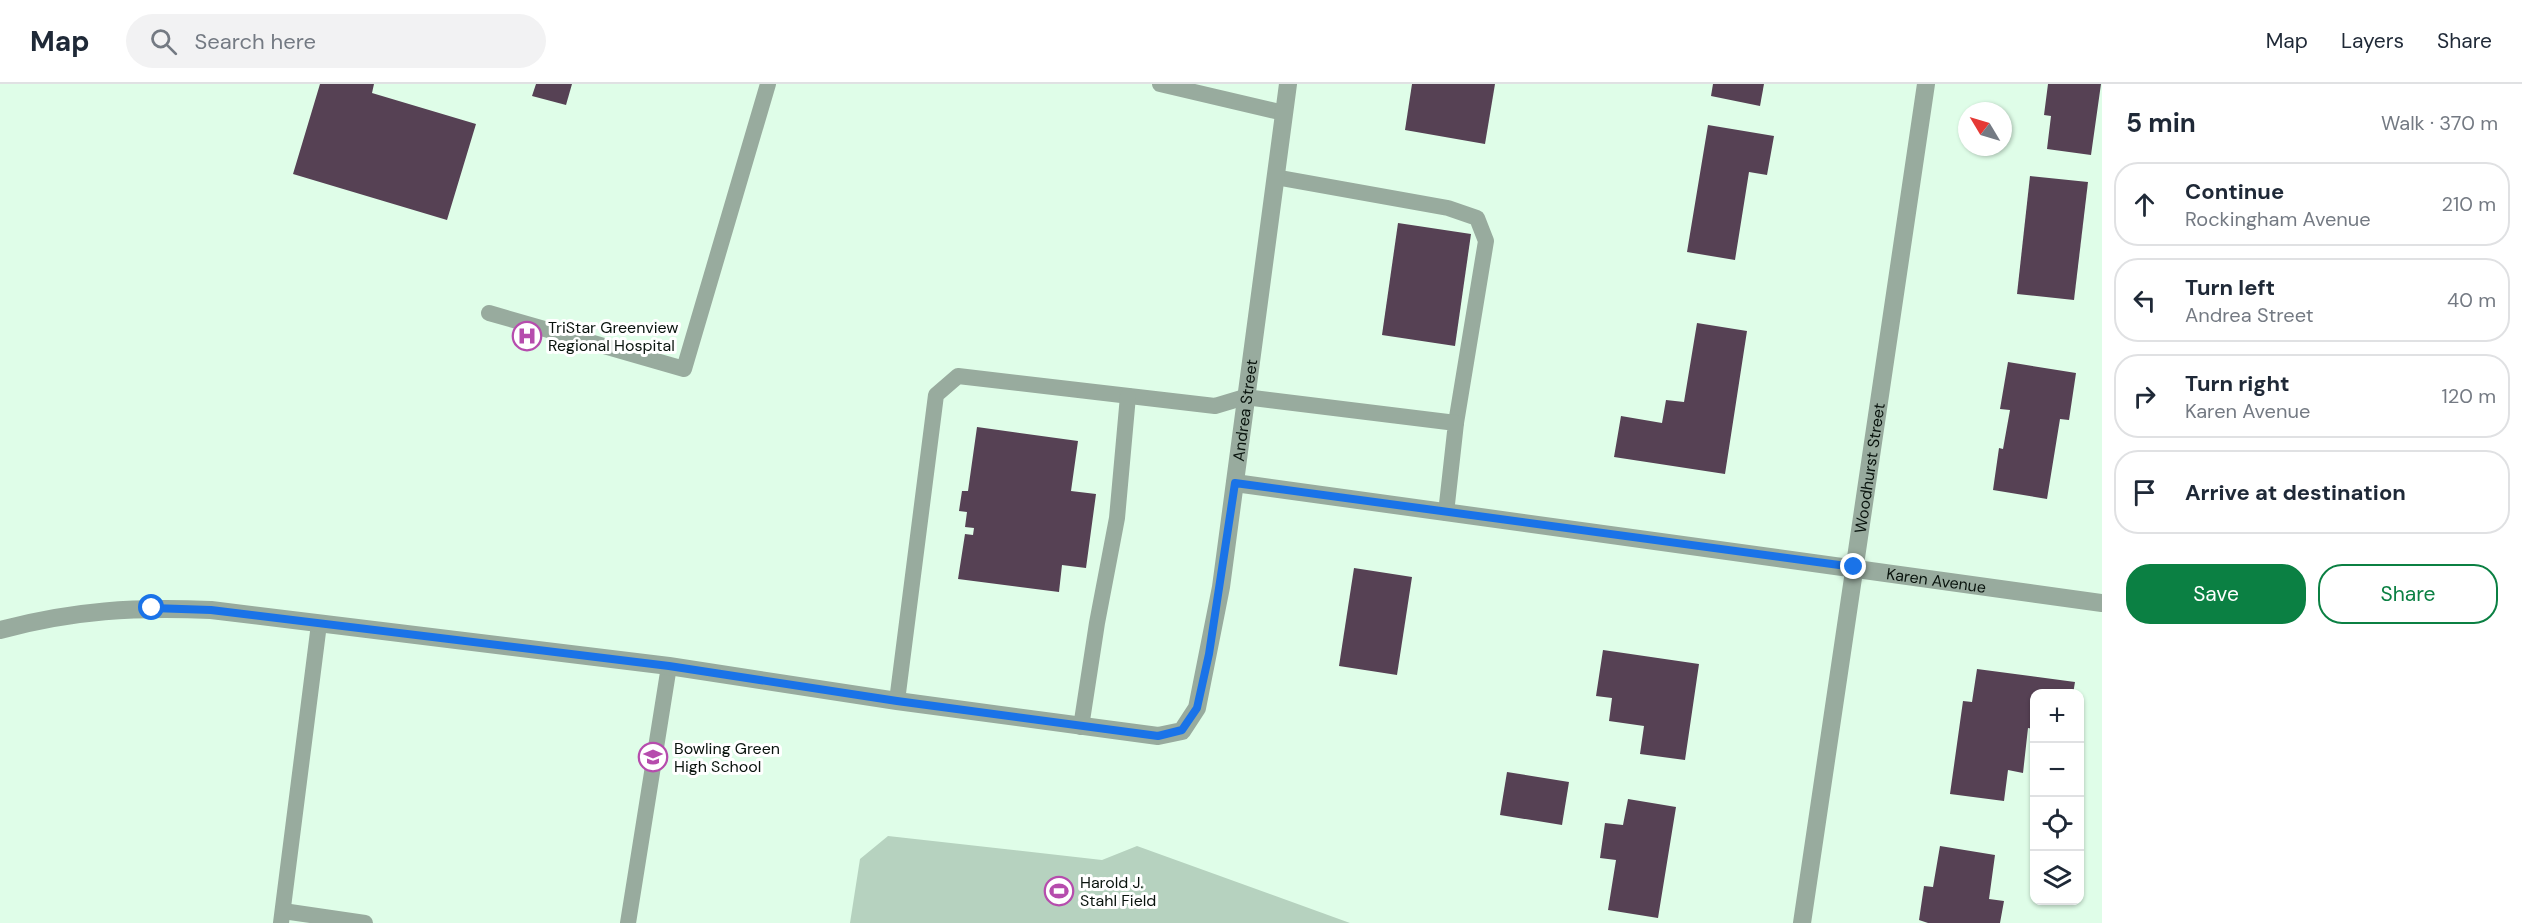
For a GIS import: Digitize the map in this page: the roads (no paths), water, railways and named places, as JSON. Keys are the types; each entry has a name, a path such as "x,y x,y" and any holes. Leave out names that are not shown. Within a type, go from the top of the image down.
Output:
{"street":[{"name":"Andrea Street","path":"1082,727 1158,736 1182,730 1197,708 1209,654 1235,483 1288,84"},
{"name":"Woodhurst Street","path":"1802,923 1926,84"},
{"name":"Karen Avenue","path":"1235,483 2102,603"},
{"path":"0,630 40,619 95,610 152,608 211,610 669,666 1082,727"}],"lane":[{"path":"489,313 684,369 768,84"},
{"path":"1160,84 1284,112"},
{"path":"1275,177 1448,208 1477,218 1486,241 1456,423 1446,513"},
{"path":"897,701 936,395 958,376 1215,406 1245,397 1456,423"},
{"path":"1082,727 1097,623 1118,518 1128,396"},
{"path":"319,624 282,917 365,923"},
{"path":"628,923 669,666"}],"place":[{"name":"TriStar Greenview Regional Hospital","path":"527,336"},
{"name":"Bowling Green High School","path":"653,757"},
{"name":"Harold J. Stahl Field","path":"1059,891"}]}
